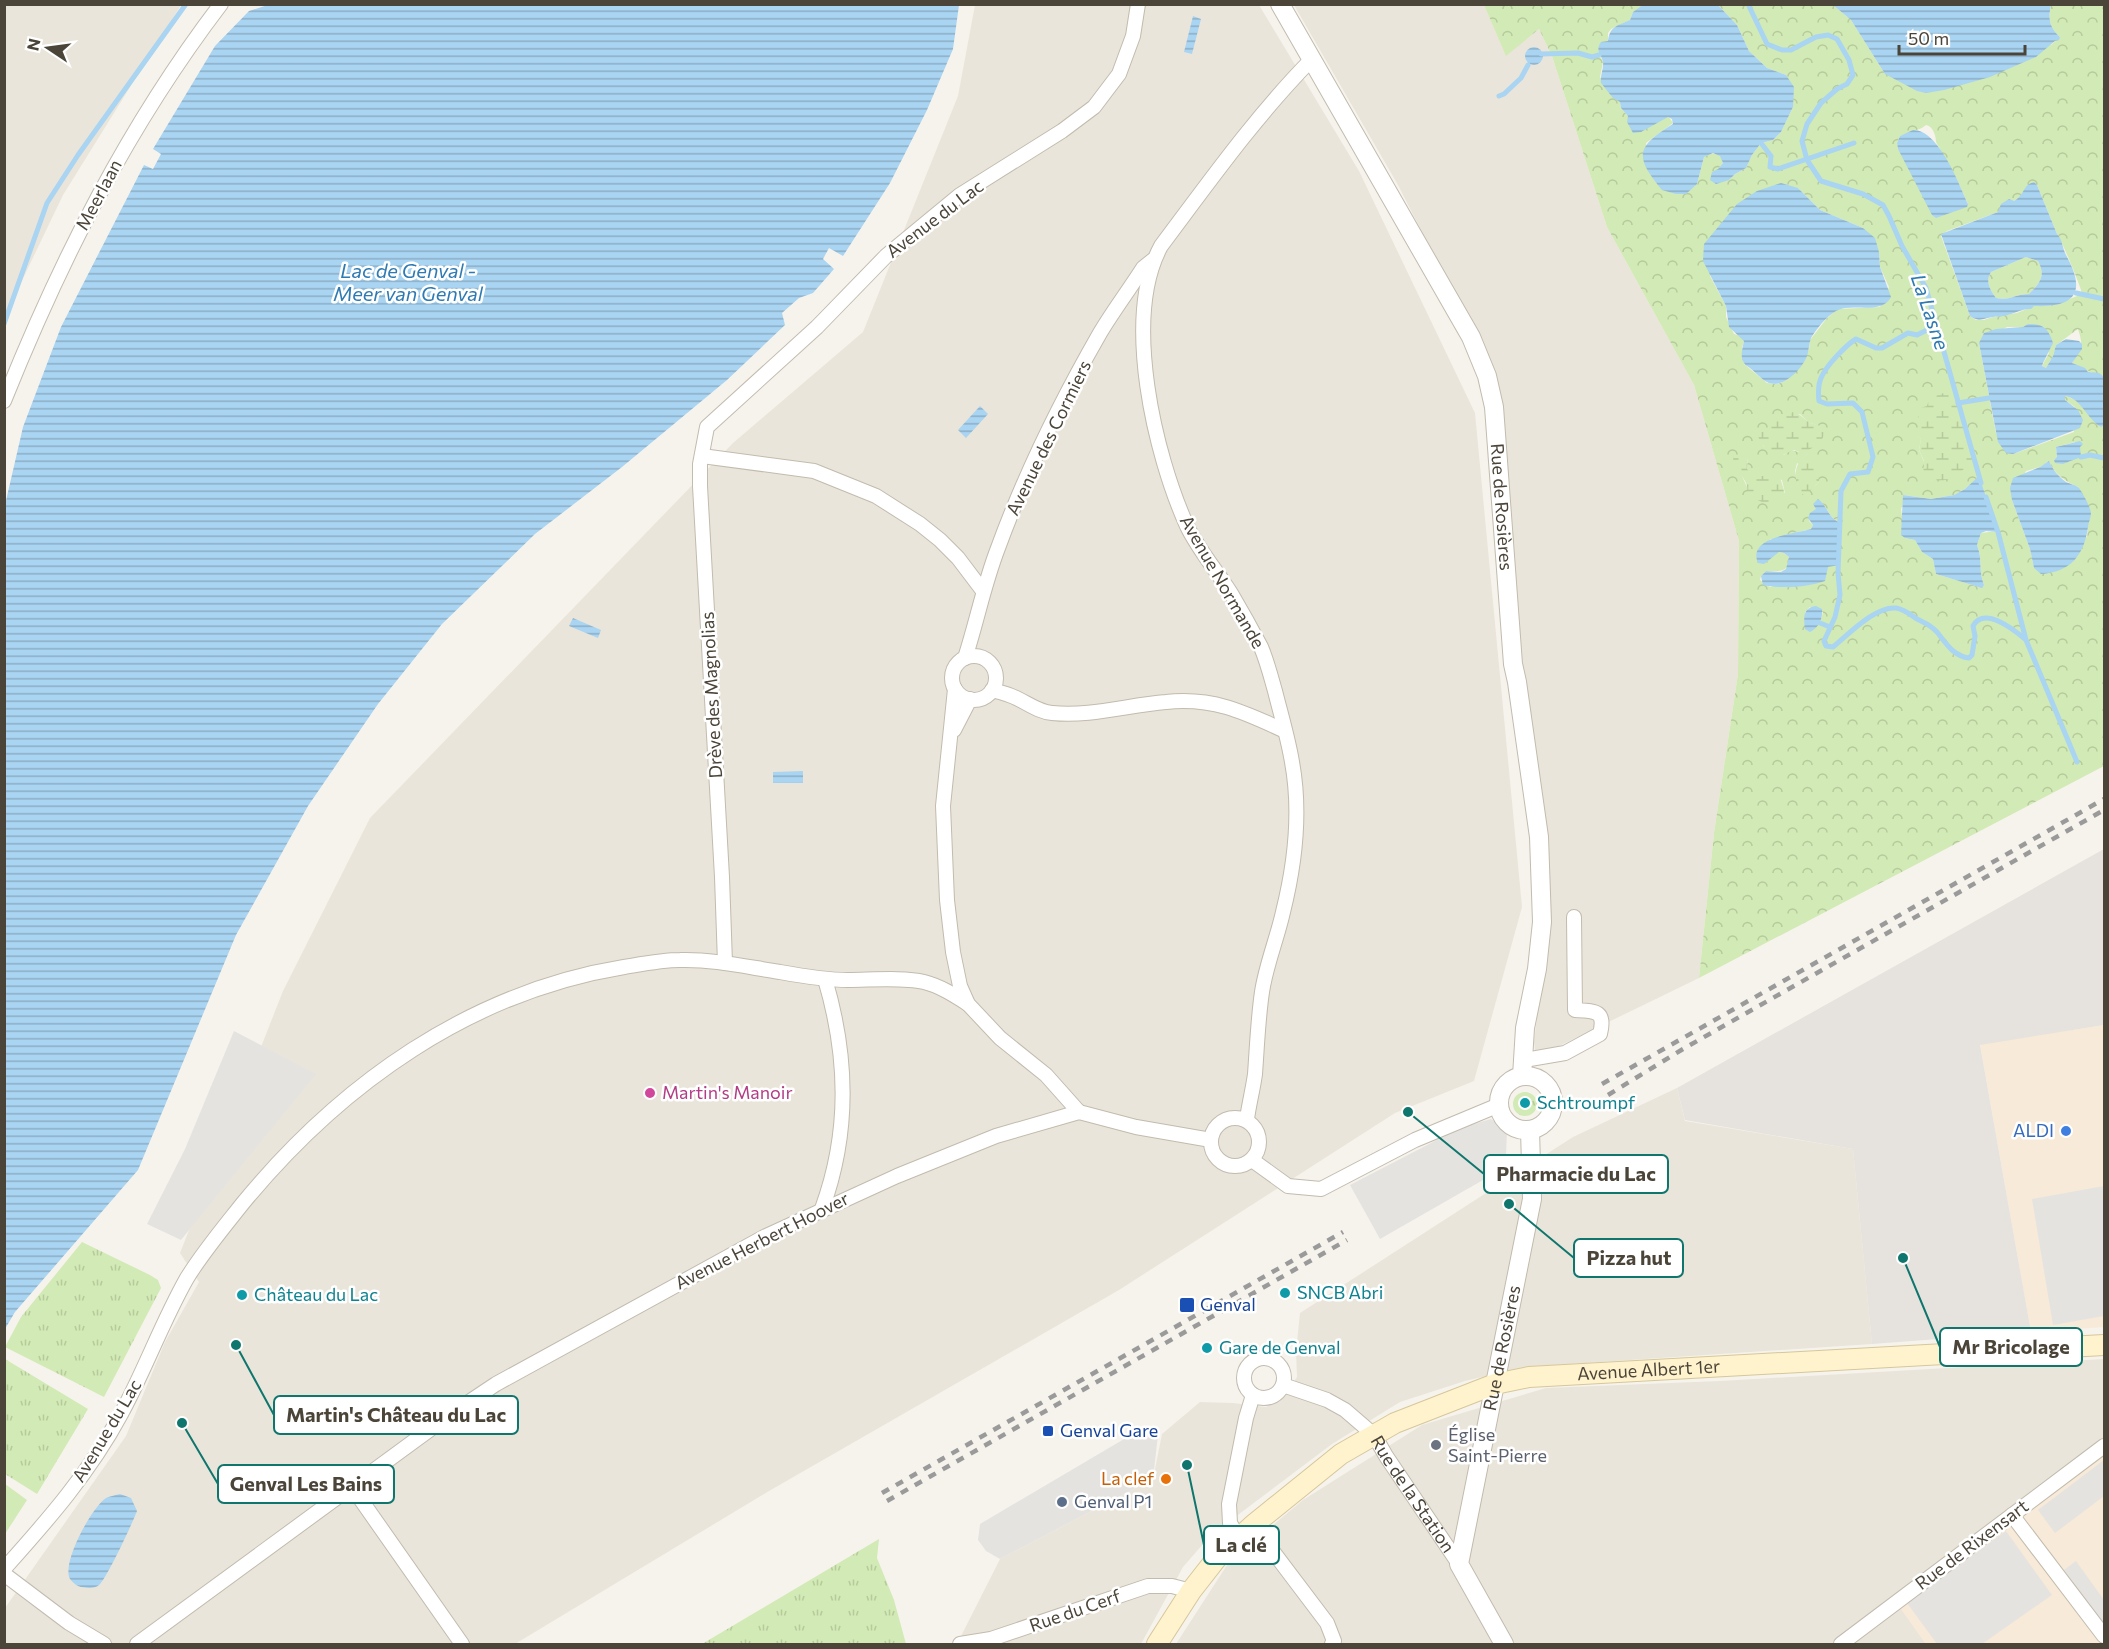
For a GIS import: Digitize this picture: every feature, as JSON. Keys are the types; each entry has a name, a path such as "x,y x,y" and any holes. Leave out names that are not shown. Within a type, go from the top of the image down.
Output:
{"main road":[{"name":"Avenue Albert 1er","path":"1157,1644 1191,1591 1216,1559 1245,1531 1341,1454 1395,1423 1495,1384 1529,1377 2104,1344"}],"street":[{"name":"Meerlaan","path":"4,401 32,331 88,212 137,124 220,4"},
{"name":"Avenue du Lac","path":"707,427 817,327 886,256 960,195 1062,131 1094,108 1119,74 1133,36 1138,4"},
{"name":"Rue de Rosières","path":"1280,4 1471,337 1487,376 1495,419 1513,664 1539,837 1542,922 1538,969 1525,1028 1523,1068"},
{"name":"Avenue Normande","path":"1246,1119 1254,1078 1262,991 1283,912 1296,827 1295,790 1285,731 1261,648 1232,595 1209,563 1188,527 1172,488 1156,435 1147,381 1144,339 1145,300 1153,260 1161,246 1240,139 1311,60"},
{"name":"Avenue des Cormiers","path":"1079,1112 1046,1075 1000,1038 968,1004 960,986 953,952 947,900 943,806 955,689 953,671 965,658 983,591 1026,478 1101,332 1143,268 1153,260"},
{"name":"Drève des Magnolias","path":"707,427 700,486 725,963"},
{"path":"702,456 813,471 876,496 920,524 940,540 958,558 983,591"},
{"path":"955,689 959,694 970,699 982,698 994,683 994,669 985,659 974,630"},
{"path":"965,658 978,656 985,659"},
{"path":"994,683 1014,697 1050,713 1095,713 1167,701 1187,701 1225,705 1285,731"},
{"name":"Avenue des Cormiers","path":"949,740 970,699"},
{"path":"1523,1068 1547,1086 1553,1099 1552,1113 1543,1125 1530,1130 1516,1128 1508,1123 1502,1114 1499,1105 1503,1089 1523,1068 1565,1053 1600,1034 1602,1019 1599,1013 1575,1010 1574,917"},
{"name":"Avenue du Lac","path":"4,1569 57,1510 95,1459 123,1412 188,1278 238,1209 265,1177 306,1133 373,1076 473,1014 518,995 563,980 601,970 670,961 725,963 825,979 921,981 942,988 968,1004"},
{"path":"822,1209 834,1177 842,1134 843,1086 835,1022 825,979"},
{"path":"1252,1160 1288,1186 1321,1189 1415,1140 1499,1105"},
{"path":"1079,1112 1136,1127 1211,1140"},
{"name":"Avenue Herbert Hoover","path":"137,1644 451,1414 496,1384 694,1274 822,1209 956,1151 996,1136 1079,1112"},
{"path":"1235,1117 1246,1119 1255,1127 1260,1138 1252,1160 1243,1165 1231,1166 1220,1161 1213,1152 1211,1140 1215,1129 1223,1120 1235,1117"},
{"name":"Rue de Rosières","path":"1459,1564 1532,1199 1530,1130"},
{"path":"1269,1358 1280,1365 1283,1372 1283,1385 1280,1392 1269,1398 1253,1395 1245,1387 1244,1375 1250,1363 1256,1359 1269,1358"},
{"name":"Rue de la Station","path":"1283,1385 1327,1400 1345,1410 1374,1435 1459,1564 1504,1644"},
{"path":"1253,1395 1229,1504 1230,1523 1245,1531 1326,1623 1334,1641 1332,1644"},
{"name":"Rue de Rixensart","path":"1841,1644 2104,1446"},
{"path":"352,1487 462,1644"},
{"path":"2012,1515 2104,1636"},
{"path":"4,1574 69,1623 104,1644"},
{"name":"Rue du Cerf","path":"960,1644 992,1639 1148,1586 1172,1586 1191,1591"}],"shaded area":[{"path":"5,4 181,5 63,195 5,316"},
{"path":"975,5 1259,5 1359,171 1475,413 1522,907 1474,1081 1395,1113 1119,1290 769,1491 515,1644 5,1644 5,1608 126,1436 165,1342 199,1282 180,1253 283,991 370,818 733,443 863,332 958,96"},
{"path":"1294,5 1484,5 1506,55 1539,29 1552,56 1607,227 1694,385 1739,541 1738,674 1714,833 1699,978 1553,1049 1535,1050 1534,1042 1548,927 1519,642 1496,378 1398,185"},
{"path":"2104,849 2104,1025 1980,1045 2031,1332 1872,1344 1853,1149 1685,1120 1677,1088"},
{"path":"2104,1025 2104,1327 2031,1332 1980,1044"},
{"path":"234,1031 316,1074 181,1240 147,1224 185,1149"},
{"path":"1677,1088 1685,1121 1853,1149 1872,1344 1525,1367 1465,1381 1400,1402 1332,1444 1210,1536 1183,1567 1141,1644 957,1644 1000,1559 1153,1479 1162,1434 1200,1402 1266,1407 1281,1400 1297,1377 1296,1352 1300,1313 1573,1137"},
{"path":"1491,1119 1507,1131 1506,1156 1497,1172 1380,1239 1350,1185 1460,1128"},
{"path":"2104,1186 2104,1316 2053,1325 2032,1199"},
{"path":"2104,1359 2104,1438 1911,1591 1898,1604 1926,1644 1176,1644 1229,1562 1303,1500 1422,1425 1546,1388 1720,1381"},
{"name":"Genval P1","path":"1136,1432 1158,1435 1153,1479 1000,1559 986,1551 978,1540 980,1524"},
{"path":"2104,1450 2104,1644 1926,1644 1898,1605"},
{"path":"2104,1460 2104,1496 2055,1533 2038,1510"},
{"path":"2006,1531 2052,1595 1982,1644 1937,1644 1907,1603"},
{"path":"2076,1561 2104,1600 2104,1626 2064,1570"}],"green space":[{"path":"1484,5 1644,5 1633,12 1630,20 1611,29 1608,33 1608,41 1599,54 1603,62 1600,77 1620,101 1621,108 1628,116 1656,122 1668,116 1673,123 1646,143 1649,171 1655,181 1697,184 1704,157 1710,154 1721,156 1723,163 1718,169 1729,180 1746,168 1761,143 1773,140 1781,132 1793,107 1786,75 1767,68 1749,51 1737,25 1718,5 1833,5 1851,20 1885,74 2051,45 2060,37 2050,22 2051,5 2104,5 2104,383 2103,376 2072,363 2081,347 2078,329 2056,345 2046,368 2042,366 2049,353 2029,324 2023,327 2007,327 1979,343 1996,433 2013,454 2074,432 2075,407 2065,400 2064,396 2074,400 2101,427 2104,426 2104,766 1699,978 1714,833 1738,674 1739,541 1694,385 1607,227 1552,56 1539,29 1506,56","holes":["1926,125 1931,127 1936,142 1968,204 1898,149 1897,143 1900,136","2037,185 2082,294 2055,305 2034,306 2017,313 1984,320 1976,320 1970,316 1941,236 1947,231 1998,212 2021,196 2023,192","1798,188 1820,210 1863,228 1879,252 1880,267 1889,287 1880,307 1838,309 1827,318 1810,340 1809,349 1798,369 1788,379 1778,384 1767,383 1744,364 1742,348 1744,341 1741,336 1734,334 1726,317 1726,306 1710,276","1927,406 1932,481 1919,450 1921,439 1916,434","1800,414 1808,422 1819,426 1799,452 1790,450 1784,455 1763,446 1765,432 1780,420","2075,442 2074,459 2069,462 2054,460 2057,458 2056,447","1748,458 1747,469 1753,475 1782,480 1785,493 1748,489 1740,472","2049,461 2061,477 2078,487 2088,526 2087,537 2034,568 2030,549 2012,500 2026,471 2040,467","1797,463 1819,482 1815,486 1798,485 1795,471","1979,477 1998,531 1981,533 1977,545 1984,585 1976,586 1936,574 1933,559 1922,552 1915,540 1905,538 1901,509 1904,502 1903,495 1931,499 1954,495","1818,500 1839,522 1835,564 1828,567 1826,571 1770,587 1760,580 1766,571 1783,570 1789,562 1789,557 1784,553 1779,552 1774,555 1770,539 1776,540 1785,535 1811,529 1813,525 1809,521","1810,607 1823,612 1820,623 1805,622 1805,612"]},
{"path":"2026,257 2038,261 2042,271 2041,279 2036,286 2029,294 2006,299 1996,298 1988,282 1991,272"},
{"path":"1955,390 1975,461 1949,479 1923,478 1924,461 1919,450 1921,439 1915,434 1920,423 1917,413 1934,397"},
{"path":"1793,412 1819,426 1823,430 1823,438 1811,449 1802,453 1794,450 1775,456 1761,442 1758,432"},
{"path":"1734,455 1748,457 1747,469 1753,473 1780,479 1784,498 1766,504 1747,495 1746,482 1732,466"},
{"path":"1802,458 1812,459 1816,464 1819,482 1805,496 1796,489 1798,485 1796,471"},
{"path":"1525,1092 1534,1095 1537,1104 1534,1113 1525,1116 1516,1113 1513,1104 1516,1095"},
{"path":"82,1242 150,1275 158,1280 161,1288 104,1397 5,1347 21,1317"},
{"path":"5,1359 88,1409 37,1494 5,1474"},
{"path":"5,1484 27,1500 5,1534"},
{"path":"879,1539 877,1558 894,1600 906,1644 702,1644"}],"water":[{"path":"1644,4 1718,5 1737,25 1749,51 1767,68 1786,75 1794,87 1793,107 1781,132 1773,140 1761,143 1746,168 1729,180 1716,184 1710,180 1712,172 1723,163 1720,156 1713,153 1704,157 1697,184 1686,194 1662,190 1647,169 1643,153 1652,139 1673,124 1672,119 1668,117 1641,132 1633,133 1627,122 1628,116 1621,108 1620,102 1613,98 1601,83 1603,64 1598,50 1599,45 1601,42 1608,41 1612,29 1630,20 1633,12"},
{"name":"Lac de Genval - Meer van Genval","path":"268,5 959,5 953,49 927,110 890,183 843,256 829,248 823,259 834,269 813,293 799,298 782,313 785,325 727,380 622,467 535,534 442,624 378,704 308,806 236,935 138,1170 15,1312 5,1329 5,505 23,427 61,327 144,165 153,169 161,154 153,149 215,46 249,11"},
{"path":"1833,5 2051,5 2050,22 2060,37 2036,57 1990,77 1926,93 1917,91 1885,74 1851,20"},
{"path":"1193,16 1201,19 1192,54 1184,52"},
{"path":"1530,47 1538,47 1543,52 1541,63 1530,65 1525,60 1525,52"},
{"path":"1913,130 1922,132 1939,148 1959,184 1968,204 1967,207 1936,218 1932,215 1898,149 1897,143 1900,136"},
{"path":"2034,182 2037,185 2072,268 2076,287 2074,295 2060,304 2034,306 2031,309 1982,320 1973,318 1970,316 1941,234 1998,212 2001,204 2009,199 2014,201 2030,183","holes":["2026,257 2038,261 2042,271 2041,279 2029,294 2006,299 1996,298 1988,282 1991,272"]},
{"path":"1781,183 1798,188 1820,210 1863,228 1875,238 1880,267 1891,297 1880,306 1843,309 1832,313 1811,338 1807,356 1801,366 1792,376 1775,384 1763,380 1743,361 1744,341 1729,327 1726,306 1703,261 1704,244 1737,204 1757,191"},
{"path":"2028,324 2042,326 2051,338 2053,343 2042,366 2046,368 2056,345 2066,339 2079,341 2082,344 2082,349 2072,363 2085,368 2088,372 2099,373 2103,376 2104,426 2101,427 2096,423 2076,401 2065,396 2065,400 2078,410 2083,420 2080,428 2013,454 2006,453 1998,442 1979,343 1984,333 1996,329 2023,327"},
{"path":"980,406 988,414 966,438 958,430"},
{"path":"2080,441 2083,444 2080,447 2081,457 2063,464 2055,463 2056,447"},
{"path":"2049,461 2066,482 2079,488 2091,515 2083,546 2074,561 2060,570 2041,574 2034,568 2010,488 2013,478"},
{"path":"1979,476 1998,532 1981,533 1977,545 1984,585 1982,588 1936,574 1933,559 1922,552 1915,540 1901,535 1903,495 1931,499 1954,495 1965,489"},
{"path":"1818,499 1839,522 1839,565 1828,567 1825,581 1819,583 1786,587 1763,585 1761,576 1766,571 1781,572 1786,569 1789,557 1779,552 1764,564 1758,563 1756,554 1759,547 1774,538 1811,529 1813,525 1808,518 1810,513 1816,509 1813,504"},
{"path":"1816,606 1822,609 1822,616 1818,625 1810,632 1805,629 1805,614 1808,609"},
{"path":"573,618 601,630 598,638 569,626"},
{"path":"803,771 803,783 773,783 773,772"},
{"path":"120,1494 131,1498 137,1511 113,1562 99,1585 90,1588 78,1586 70,1579 68,1571 79,1536 100,1503 106,1498"}],"waterway":[{"path":"4,324 47,203 78,155 186,4"},
{"name":"La Lasne","path":"1748,4 1767,44 1782,50 1791,50 1816,37 1828,35 1837,39 1849,60 1853,75 1847,84 1837,89 1821,103 1807,124 1802,141 1807,160 1821,181 1863,194 1883,205 1889,216 1902,246 1926,288 1981,483"},
{"path":"1541,54 1578,53 1592,57 1599,55"},
{"path":"1499,96 1521,78 1528,65"},
{"path":"1761,143 1771,156 1770,167 1778,169 1854,143"},
{"path":"2076,293 2104,299"},
{"path":"1937,325 1917,335 1908,333 1882,348 1876,348 1856,339 1828,366 1821,379 1819,401 1827,404 1853,403 1862,412 1873,457 1868,472 1850,474 1841,491 1838,573 1840,595 1835,617 1824,641 1826,646 1833,647 1871,616 1896,608 1930,626 1950,648 1963,657 1969,658 1972,655 1975,636 1973,626 1978,620 1984,618 1999,621 2025,639"},
{"path":"1958,403 1989,398"},
{"path":"2081,457 2090,455 2104,458"},
{"name":"La Lasne","path":"1986,497 1998,532 2026,640 2077,762"},
{"path":"1820,623 1830,627"}],"railway":[{"path":"1602,1084 2104,799"},
{"path":"1608,1095 1683,1049 2104,810"},
{"path":"882,1493 1343,1232"},
{"path":"887,1501 1347,1240"}],"place":[{"name":"Martin's Manoir","path":"650,1093"},
{"name":"Schtroumpf","path":"1525,1103"},
{"name":"Pharmacie du Lac","path":"1408,1112"},
{"name":"ALDI","path":"2066,1131"},
{"name":"Pizza hut","path":"1509,1204"},
{"name":"Mr Bricolage","path":"1903,1258"},
{"name":"SNCB Abri","path":"1285,1293"},
{"name":"Château du Lac","path":"242,1295"},
{"name":"Genval","path":"1187,1305"},
{"name":"Martin's Château du Lac","path":"236,1345"},
{"name":"Gare de Genval","path":"1207,1348"},
{"name":"Genval Les Bains","path":"182,1423"},
{"name":"Genval Gare","path":"1048,1431"},
{"name":"Église Saint-Pierre","path":"1436,1445"},
{"name":"La clé","path":"1187,1465"},
{"name":"La clef","path":"1166,1479"},
{"name":"Genval P1","path":"1062,1502"}]}
